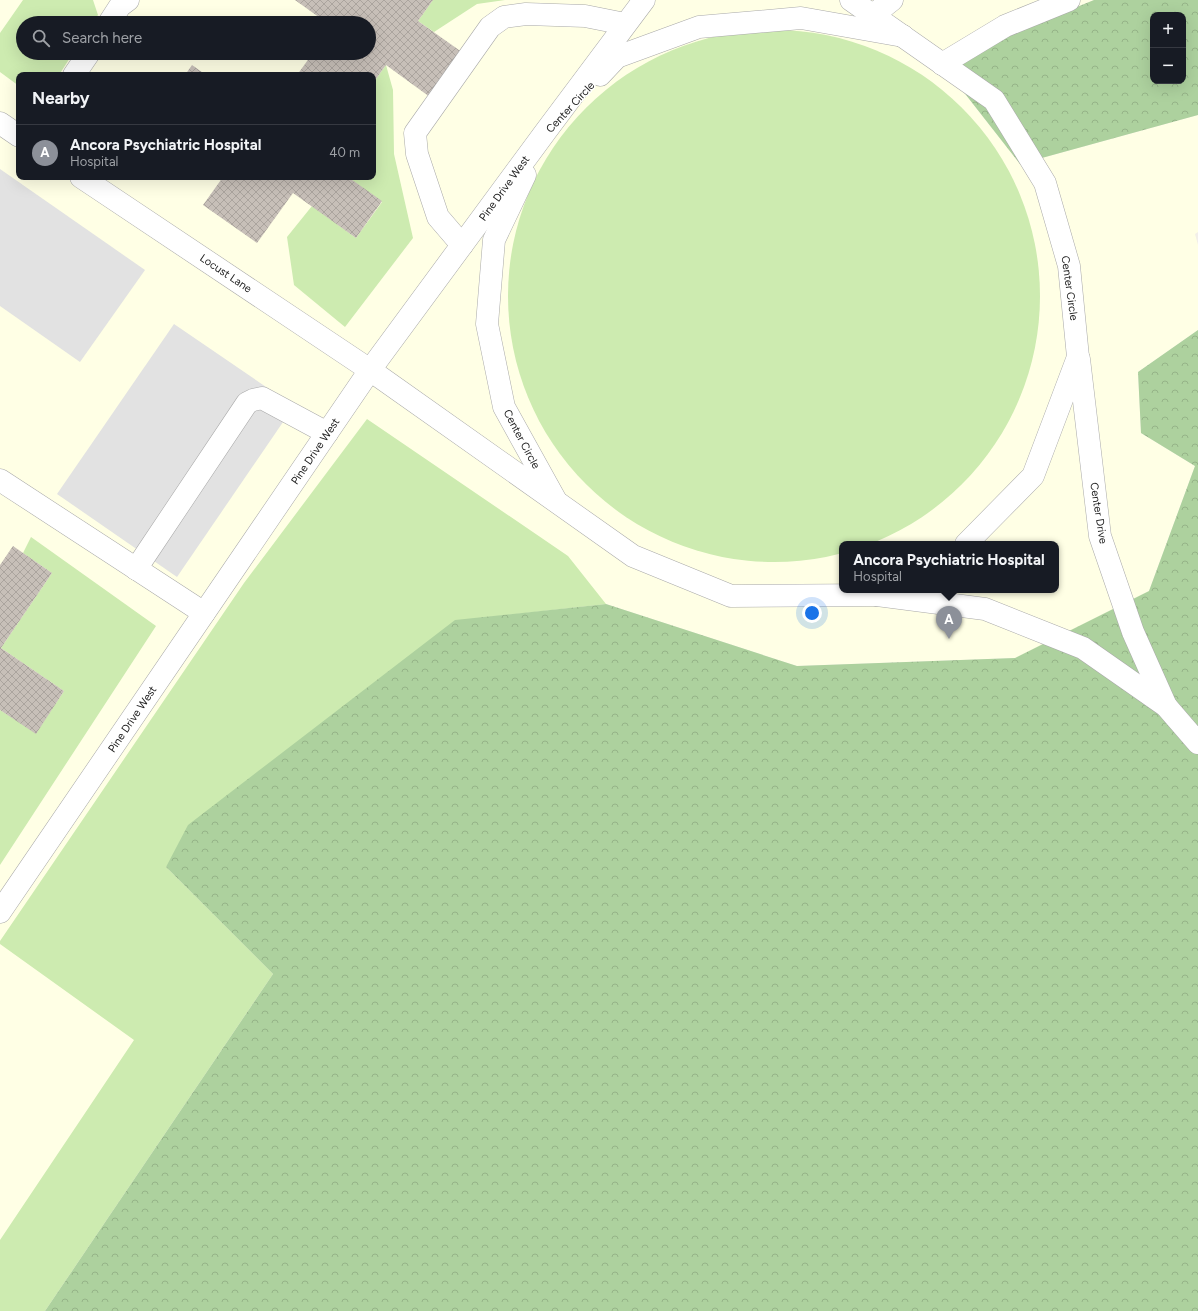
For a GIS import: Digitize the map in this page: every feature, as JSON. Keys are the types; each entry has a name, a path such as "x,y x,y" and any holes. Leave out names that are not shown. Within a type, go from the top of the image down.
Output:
{"lane":[{"path":"114,16 120,6 128,0"},
{"name":"Pine Drive West","path":"0,912 370,370 644,0"},
{"name":"Center Circle","path":"851,0 869,22"},
{"path":"869,22 892,0"},
{"path":"942,64 1005,26 1069,0"},
{"path":"462,245 438,217 417,154 415,133 490,27 504,17 526,14 585,16 625,24"},
{"name":"Center Circle","path":"558,504 504,408 488,324 494,240 546,131 617,58 699,27 801,18 869,22 903,36 994,100 1045,183 1069,266 1078,357 1033,476 969,541"},
{"path":"76,72 84,60"},
{"name":"Locust Lane","path":"85,180 370,370"},
{"name":"Center Drive","path":"1078,357 1100,536 1133,632 1166,706"},
{"name":"Center Circle","path":"370,370 633,556 731,596 844,593"},
{"path":"136,569 247,403 262,398 327,432"},
{"path":"0,480 204,613"},
{"name":"Center Drive","path":"887,593 985,609 1083,648 1166,706 1198,743"}],"shaded area":[{"path":"0,0 1094,0 941,63 1020,164 1198,115 1198,232 1195,234 1198,245 1198,330 1138,372 1141,433 1195,466 1149,591 1198,658 1015,658 797,666 606,604 273,974 45,1311 0,1311"},
{"path":"0,169 145,270 80,362 0,306"},
{"path":"174,324 294,406 177,577 57,494"}],"green space":[{"path":"23,0 93,0 98,15 16,16 16,60 69,60 61,72 16,72 16,84 0,72 0,33"},
{"path":"433,0 505,0 477,4 434,32 418,21"},
{"path":"1094,0 1198,0 1198,115 1020,164 941,63"},
{"path":"748,31 800,31 851,41 900,61 922,74 943,90 980,127 996,148 1009,170 1029,219 1039,270 1039,322 1029,373 1009,422 996,444 980,465 943,502 922,518 900,531 878,541 839,541 839,554 800,561 748,561 697,551 648,531 626,518 605,502 568,465 552,444 539,422 519,373 509,322 509,270 519,219 539,170 552,148 568,127 605,90 626,74 648,61 697,41"},
{"path":"386,65 393,90 394,154 413,238 345,327 294,285 287,237 312,206 356,238 382,202 352,180 376,180 376,79"},
{"path":"1198,330 1198,1311 45,1311 273,974 166,867 188,825 455,620 606,604 797,666 1015,658 1149,591 1195,466 1141,433 1138,372"},
{"path":"367,419 568,556 606,604 455,621 166,867 273,974 45,1311 0,1311 0,1240 134,1040 0,944 0,941 244,583"},
{"path":"31,537 156,626 0,865 0,710 36,733 64,691 1,648 52,573 23,553"}],"building":[{"path":"295,0 433,0 418,21 466,55 434,100 386,65 376,79 376,72 299,72 308,60 376,60 376,16 317,16"},
{"path":"192,65 202,72 187,72"},
{"path":"221,180 352,180 382,201 356,238 293,193 257,243 203,205"},
{"path":"13,546 52,573 1,648 64,691 36,734 0,710 0,565"}],"place":[{"name":"Ancora Psychiatric Hospital","path":"949,639"}]}
